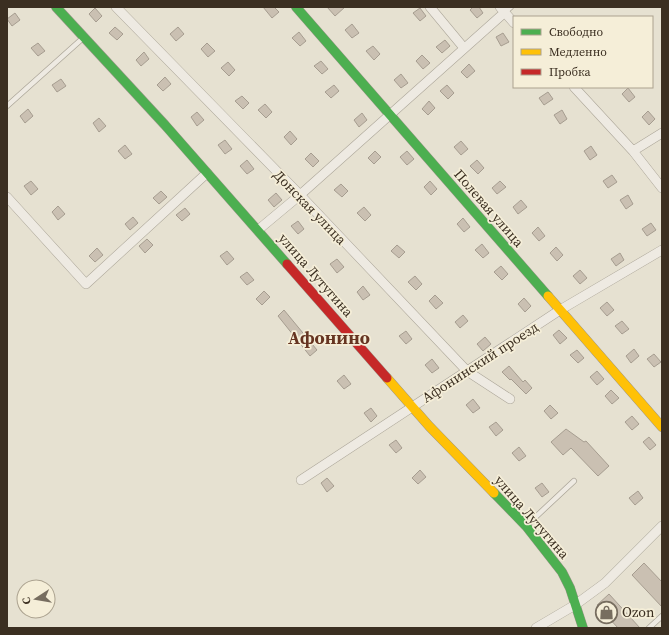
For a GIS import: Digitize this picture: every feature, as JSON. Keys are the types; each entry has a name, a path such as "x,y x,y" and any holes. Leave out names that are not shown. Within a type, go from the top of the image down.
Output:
{"main road":[{"name":"улица Лутугина","path":"56,7 165,125 429,426 526,526 562,572 570,588 583,628"},
{"name":"Полевая улица","path":"296,7 662,427"}],"street":[{"name":"Донская улица","path":"116,7 300,195 467,371 510,399"},
{"path":"430,7 464,48"},
{"path":"258,230 390,115 505,9 513,21"},
{"path":"575,88 633,151 662,188"},
{"path":"633,151 662,133"},
{"path":"7,198 86,284 207,173"},
{"name":"Афонинский проезд","path":"301,480 560,310 662,250"},
{"path":"536,628 575,605 605,583 662,526"}],"lane":[{"path":"7,106 84,38"},
{"path":"526,526 574,481"},
{"path":"649,628 662,616"}],"building":[{"path":"263,7 274,7 279,12 272,18"},
{"path":"327,7 345,7 335,16"},
{"path":"473,7 479,7 483,13 477,18 470,10"},
{"path":"95,8 102,16 96,22 89,14"},
{"path":"420,8 426,16 420,21 413,13"},
{"path":"15,13 20,20 12,26 7,19"},
{"path":"352,24 359,33 352,38 345,30"},
{"path":"115,27 123,34 117,40 109,33"},
{"path":"178,27 184,34 176,41 170,34"},
{"path":"299,32 306,41 300,46 292,38"},
{"path":"503,33 509,42 501,46 496,37"},
{"path":"445,40 450,46 442,53 436,47"},
{"path":"38,43 45,51 38,56 31,48"},
{"path":"207,43 215,51 208,57 201,49"},
{"path":"373,46 380,54 374,60 366,51"},
{"path":"144,52 149,59 141,66 136,60"},
{"path":"422,55 430,63 423,69 416,61"},
{"path":"321,61 328,69 322,74 314,66"},
{"path":"228,62 235,70 229,76 221,68"},
{"path":"469,64 475,71 467,78 461,72"},
{"path":"401,74 408,83 401,88 394,80"},
{"path":"165,77 171,84 163,91 157,85"},
{"path":"61,79 66,86 57,92 52,85"},
{"path":"334,85 339,91 331,98 325,92"},
{"path":"447,85 454,93 448,99 440,91"},
{"path":"628,88 635,97 629,102 622,94"},
{"path":"548,92 553,99 544,105 539,98"},
{"path":"242,96 249,103 243,109 235,101"},
{"path":"429,101 435,108 428,115 422,109"},
{"path":"265,104 272,112 266,118 258,110"},
{"path":"28,109 33,116 25,123 20,116"},
{"path":"562,110 567,119 560,124 554,115"},
{"path":"648,111 655,119 649,125 642,117"},
{"path":"197,112 204,120 197,126 191,117"},
{"path":"362,113 367,120 359,127 354,120"},
{"path":"99,118 106,126 99,132 93,123"},
{"path":"290,131 297,139 291,145 284,137"},
{"path":"225,140 232,149 225,154 218,145"},
{"path":"461,141 468,149 461,155 454,147"},
{"path":"125,145 132,154 125,159 118,151"},
{"path":"591,146 597,155 590,160 584,151"},
{"path":"375,151 381,157 374,164 368,158"},
{"path":"407,151 414,159 407,165 400,157"},
{"path":"311,153 319,161 313,167 305,159"},
{"path":"247,160 254,169 247,174 240,166"},
{"path":"477,160 484,168 478,174 470,166"},
{"path":"612,175 617,182 608,188 603,181"},
{"path":"31,181 38,189 31,195 24,186"},
{"path":"430,181 437,189 431,195 424,187"},
{"path":"500,181 506,187 497,194 492,188"},
{"path":"341,184 348,191 342,197 334,190"},
{"path":"161,191 167,197 159,204 153,198"},
{"path":"276,193 282,200 274,207 268,200"},
{"path":"628,195 633,204 626,209 620,200"},
{"path":"521,200 527,207 518,214 513,207"},
{"path":"58,206 65,214 58,220 52,212"},
{"path":"364,207 371,215 365,221 357,213"},
{"path":"185,208 190,214 182,221 176,215"},
{"path":"133,217 138,223 130,230 125,224"},
{"path":"463,218 470,227 464,232 457,224"},
{"path":"298,221 304,229 298,234 291,226"},
{"path":"651,223 656,230 647,236 642,229"},
{"path":"538,227 545,236 539,241 532,233"},
{"path":"147,239 153,245 145,253 139,246"},
{"path":"482,244 489,253 483,258 475,250"},
{"path":"397,245 405,252 399,258 391,251"},
{"path":"556,247 563,255 557,261 550,253"},
{"path":"97,248 103,255 95,262 89,256"},
{"path":"227,251 234,259 227,265 220,256"},
{"path":"620,253 624,260 616,266 611,259"},
{"path":"337,259 344,267 337,273 330,264"},
{"path":"501,266 508,274 502,280 494,272"},
{"path":"580,270 587,278 580,284 573,276"},
{"path":"247,272 254,280 247,285 240,277"},
{"path":"415,276 422,284 416,290 408,282"},
{"path":"363,286 370,295 363,300 357,292"},
{"path":"264,291 270,297 262,305 256,299"},
{"path":"435,295 443,303 436,309 429,301"},
{"path":"524,298 531,306 525,312 518,304"},
{"path":"607,302 614,310 607,316 600,308"},
{"path":"284,310 317,350 310,356 278,316"},
{"path":"463,315 468,321 460,328 455,322"},
{"path":"622,321 629,329 622,334 615,326"},
{"path":"559,330 567,338 560,344 553,335"},
{"path":"406,331 412,339 406,344 399,336"},
{"path":"485,337 491,344 483,351 477,344"},
{"path":"634,349 639,356 631,363 626,356"},
{"path":"577,350 584,358 578,363 570,355"},
{"path":"654,354 661,362 654,367 647,359"},
{"path":"432,359 439,368 432,373 425,365"},
{"path":"509,366 523,382 525,380 532,388 526,394 502,372"},
{"path":"597,371 604,379 597,385 590,377"},
{"path":"344,375 351,384 344,389 337,381"},
{"path":"611,390 619,398 612,404 605,396"},
{"path":"473,399 480,408 473,413 466,405"},
{"path":"550,405 558,413 551,419 544,411"},
{"path":"371,408 377,416 371,422 364,413"},
{"path":"632,416 639,424 632,430 625,422"},
{"path":"496,422 503,430 496,436 489,427"},
{"path":"566,429 584,442 586,441 609,466 598,476 571,448 563,455 551,442"},
{"path":"649,437 656,445 650,450 643,442"},
{"path":"396,440 402,448 396,453 389,445"},
{"path":"519,447 526,456 519,461 512,453"},
{"path":"420,470 426,477 418,484 412,478"},
{"path":"327,478 334,486 327,492 321,483"},
{"path":"542,483 549,492 542,497 535,488"},
{"path":"638,491 643,498 635,505 629,498"},
{"path":"644,563 662,582 662,607 632,575"},
{"path":"609,594 640,628 618,628 597,605"}],"traffic: fast":[{"path":"56,7 165,125 287,264"},
{"path":"296,7 548,296"},
{"path":"494,493 526,526 562,572 570,588 583,628"}],"traffic: slow":[{"path":"548,296 662,427"},
{"path":"387,378 429,426 494,493"}],"traffic: jam":[{"path":"287,264 387,378"}],"place":[{"name":"Ozon","path":"607,612"}],"district":[{"name":"Афонино","path":"329,337"}]}
